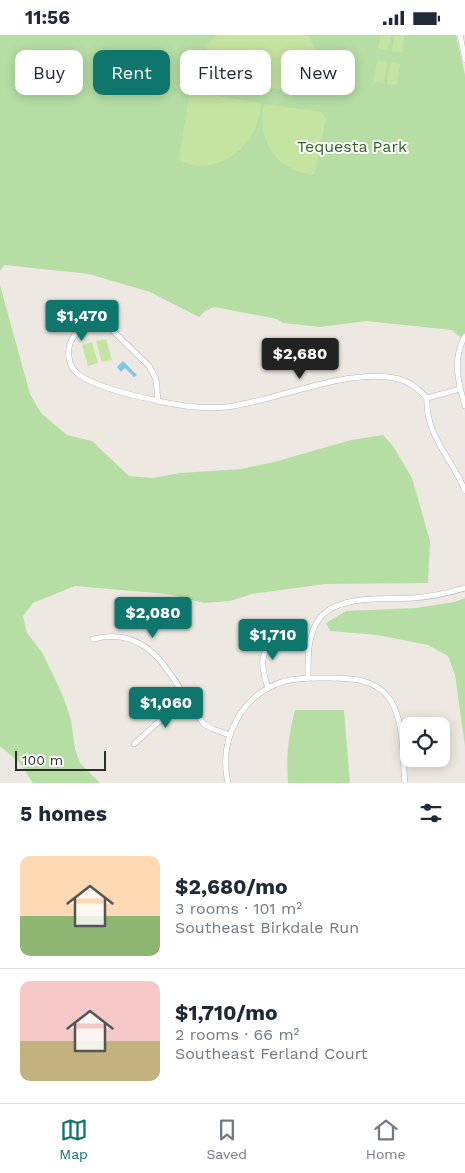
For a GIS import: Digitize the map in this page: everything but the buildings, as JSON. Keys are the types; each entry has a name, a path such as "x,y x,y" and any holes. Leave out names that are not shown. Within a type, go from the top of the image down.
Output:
{"street":[{"path":"460,35 465,60"},
{"path":"158,401 158,388 154,373 142,358 118,335 102,325 92,324 75,334 70,343 68,354 75,372 110,388 158,401 185,406 226,407 340,380 376,376 407,381 427,398 428,414 435,437 460,478 465,491"},
{"path":"465,336 458,357 457,368 465,406"},
{"path":"427,398 460,389"},
{"path":"308,678 309,649 312,633 319,619 335,606 358,601 431,596 465,588"},
{"path":"93,639 109,635 126,637 145,645 159,657 184,697 204,724 229,735"},
{"path":"268,688 262,671 264,656 272,642 286,635"},
{"path":"228,783 225,773 225,753 229,735 244,708 253,699 268,688 285,681 308,678 337,678 363,680 374,685 383,691 394,707 398,720 404,783"},
{"path":"134,744 162,719 172,705 184,697"}],"green space":[{"name":"Tequesta Park","path":"0,35 456,35 465,75 465,341 452,330 366,321 320,327 283,323 277,319 214,307 205,311 199,317 150,292 89,274 4,265 0,271"},
{"path":"218,35 308,35 316,50 281,50 281,89 278,89 271,88 271,50 208,50 205,46"},
{"path":"381,35 391,35 388,50 378,48"},
{"path":"395,35 405,35 402,52 392,51"},
{"path":"377,60 387,62 384,83 374,82"},
{"path":"390,62 400,64 397,85 387,84"},
{"path":"189,95 212,95 261,103 257,123 250,137 234,154 224,160 202,166 179,160"},
{"path":"264,104 322,112 326,119 314,175 289,167 279,160 272,151 266,141 263,130"},
{"path":"0,285 30,394 41,413 67,435 92,441 129,476 153,478 180,473 241,469 274,462 351,440 383,435 393,446 412,478 430,541 428,583 325,584 252,594 230,601 204,603 167,594 75,586 33,603 23,616 27,633 42,652 63,696 71,720 75,749 80,763 100,783 33,783 19,762 0,746"},
{"path":"106,339 112,360 102,362 96,341"},
{"path":"92,342 98,363 88,366 82,345"},
{"path":"465,598 465,746 455,675 448,656 428,645 377,635 330,631 326,623 346,611 416,608 455,602"},
{"path":"295,710 344,710 350,783 288,783 288,746"}],"water":[{"path":"123,361 137,375 134,377 125,368 121,372 117,367"}]}
